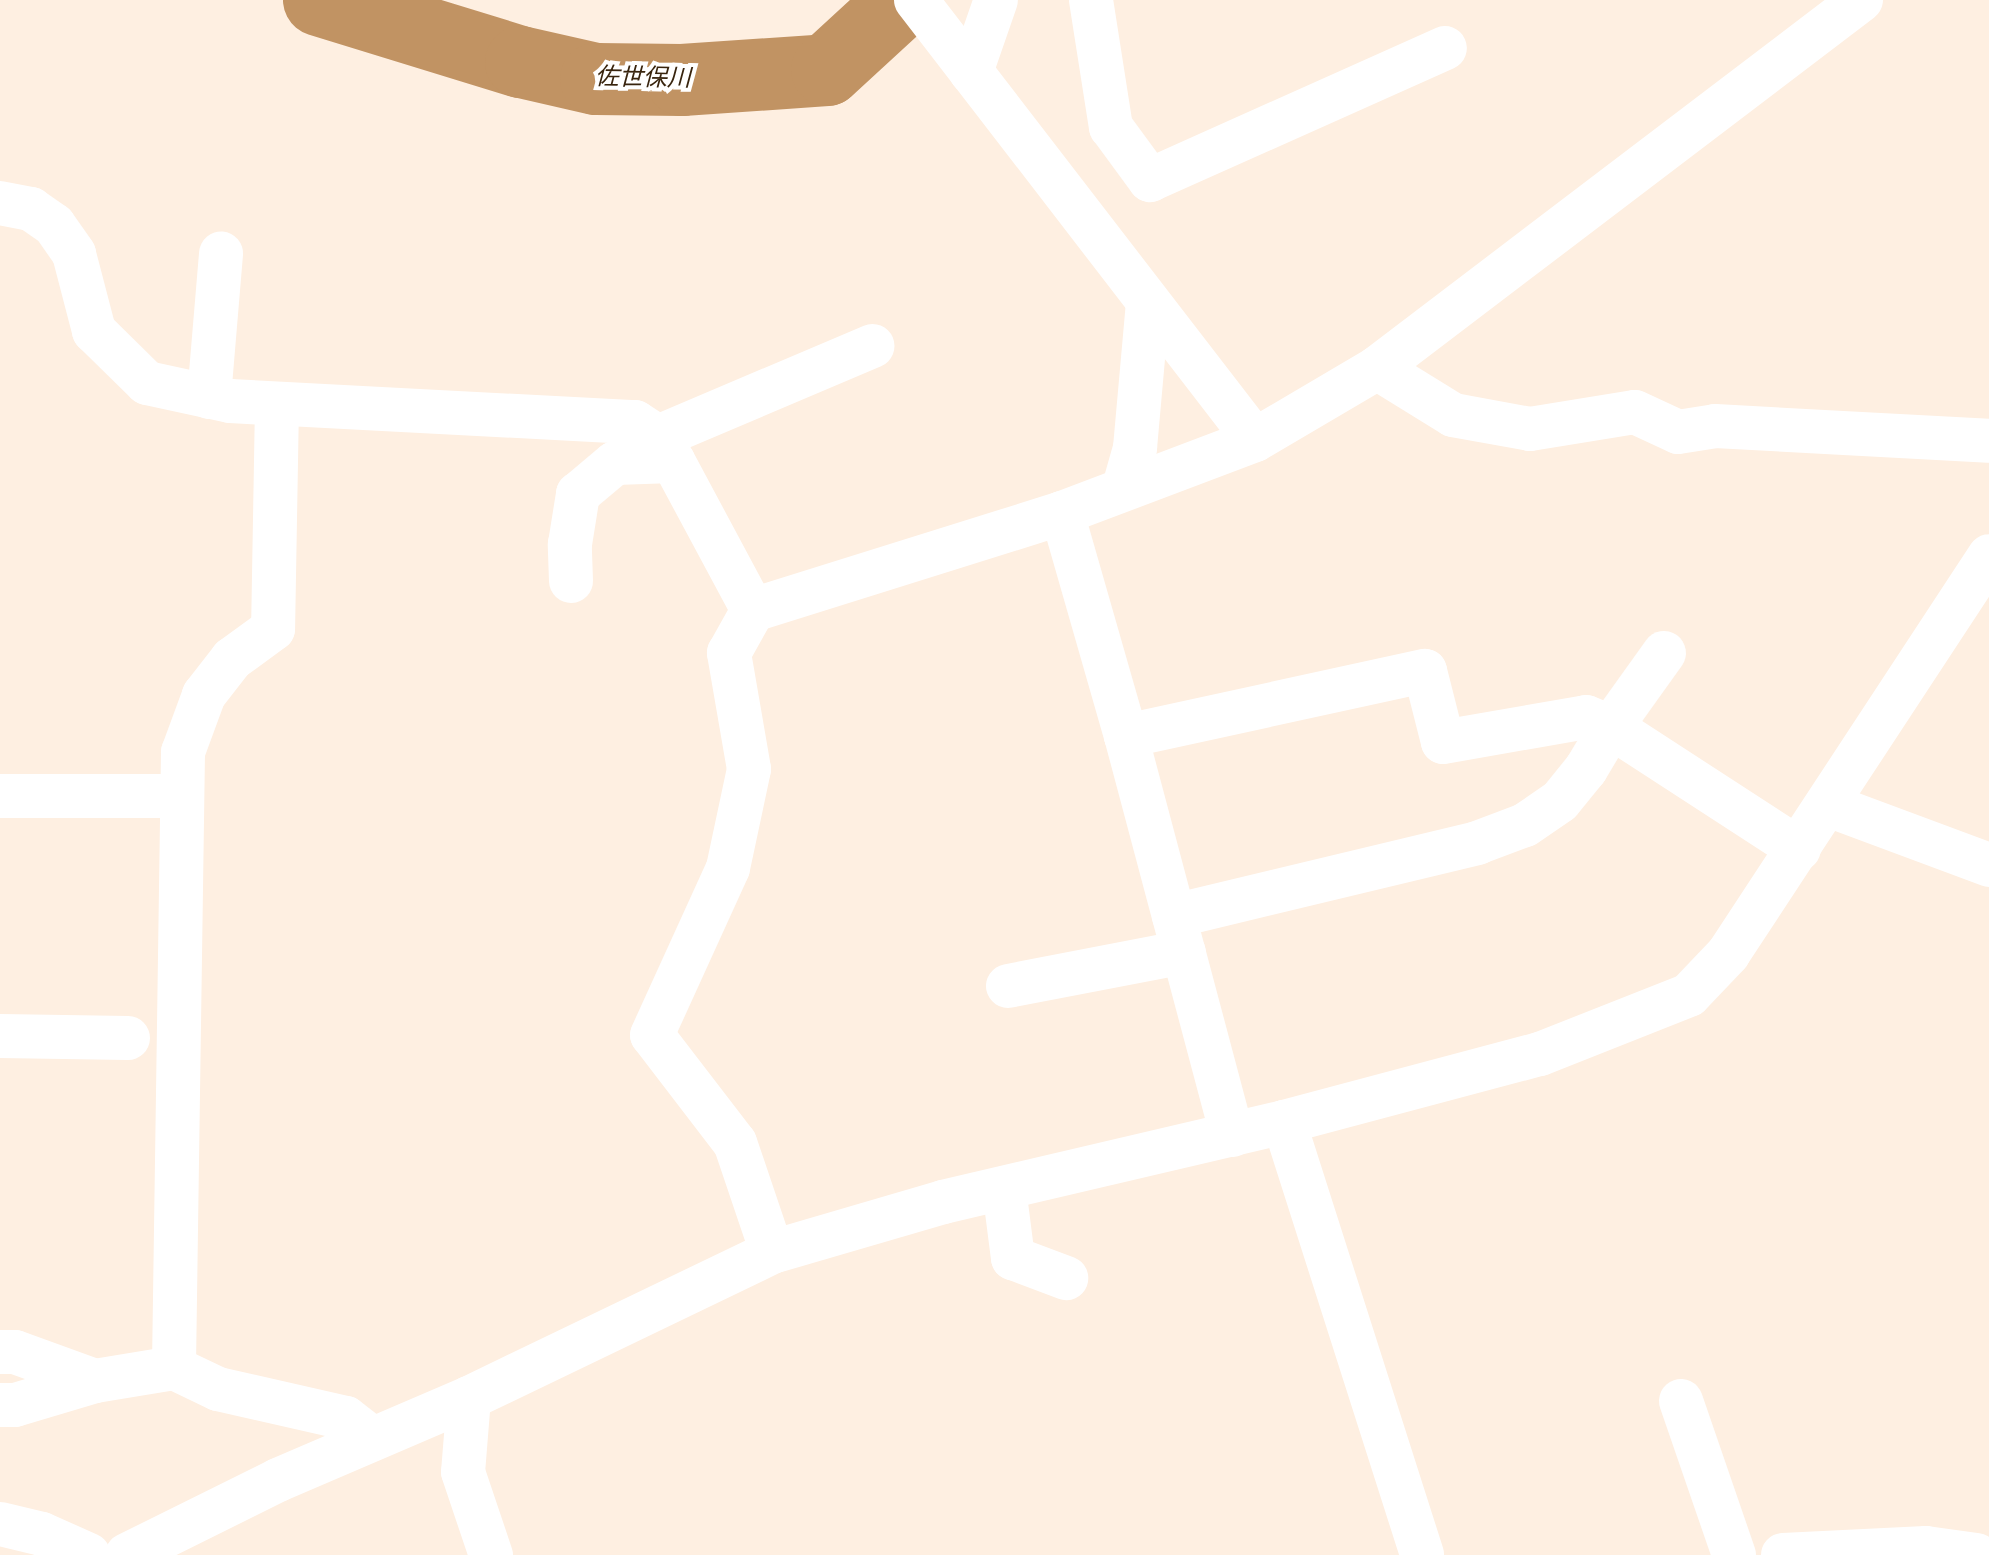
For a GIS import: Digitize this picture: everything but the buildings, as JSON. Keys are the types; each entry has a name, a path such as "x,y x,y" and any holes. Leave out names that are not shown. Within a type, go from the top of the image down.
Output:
{"street":[{"path":"971,72 996,0"},
{"path":"1091,0 1111,127 1150,180 1445,48"},
{"path":"772,1252 735,1143 652,1035 728,868 749,769 729,653 753,610 1062,513 1255,440 1377,368 1861,0"},
{"path":"926,13 1255,440"},
{"path":"0,203 31,209 54,225 74,254 94,331 125,365 147,383 209,397 277,404 635,422 665,449 753,610"},
{"path":"209,397 221,254"},
{"path":"1124,487 1135,448 1148,302"},
{"path":"571,581 570,544 578,494 615,463 665,449 872,346"},
{"path":"1377,368 1453,415 1530,429 1635,412 1678,432 1715,426 1989,441"},
{"path":"174,1368 183,752 204,695 232,659 273,629 277,404"},
{"path":"1062,513 1126,736 1232,1135"},
{"path":"127,1555 278,1480 469,1398 772,1252 1004,1188 1284,1122 1540,1054 1689,995 1728,954 1989,556"},
{"path":"1008,986 1477,843 1525,825 1560,801 1586,769 1611,727 1664,653"},
{"path":"1126,736 1425,671 1443,742 1586,717 1611,727 1799,849"},
{"path":"0,796 182,796"},
{"path":"1828,805 1989,865"},
{"path":"0,1036 128,1038"},
{"path":"1284,1122 1422,1555"},
{"path":"1004,1188 1013,1258 1066,1278"},
{"path":"0,1352 15,1352 95,1381"},
{"path":"0,1405 15,1405 95,1381 174,1368 218,1389 346,1418 373,1439"},
{"path":"469,1398 463,1472 491,1555"},
{"path":"1681,1401 1734,1555"},
{"path":"0,1524 42,1534 89,1555"},
{"path":"1810,1554 1926,1548 1977,1555"}],"waterway":[{"name":"佐世保川","path":"319,0 521,62 596,79 682,80 827,70 903,0"}]}
